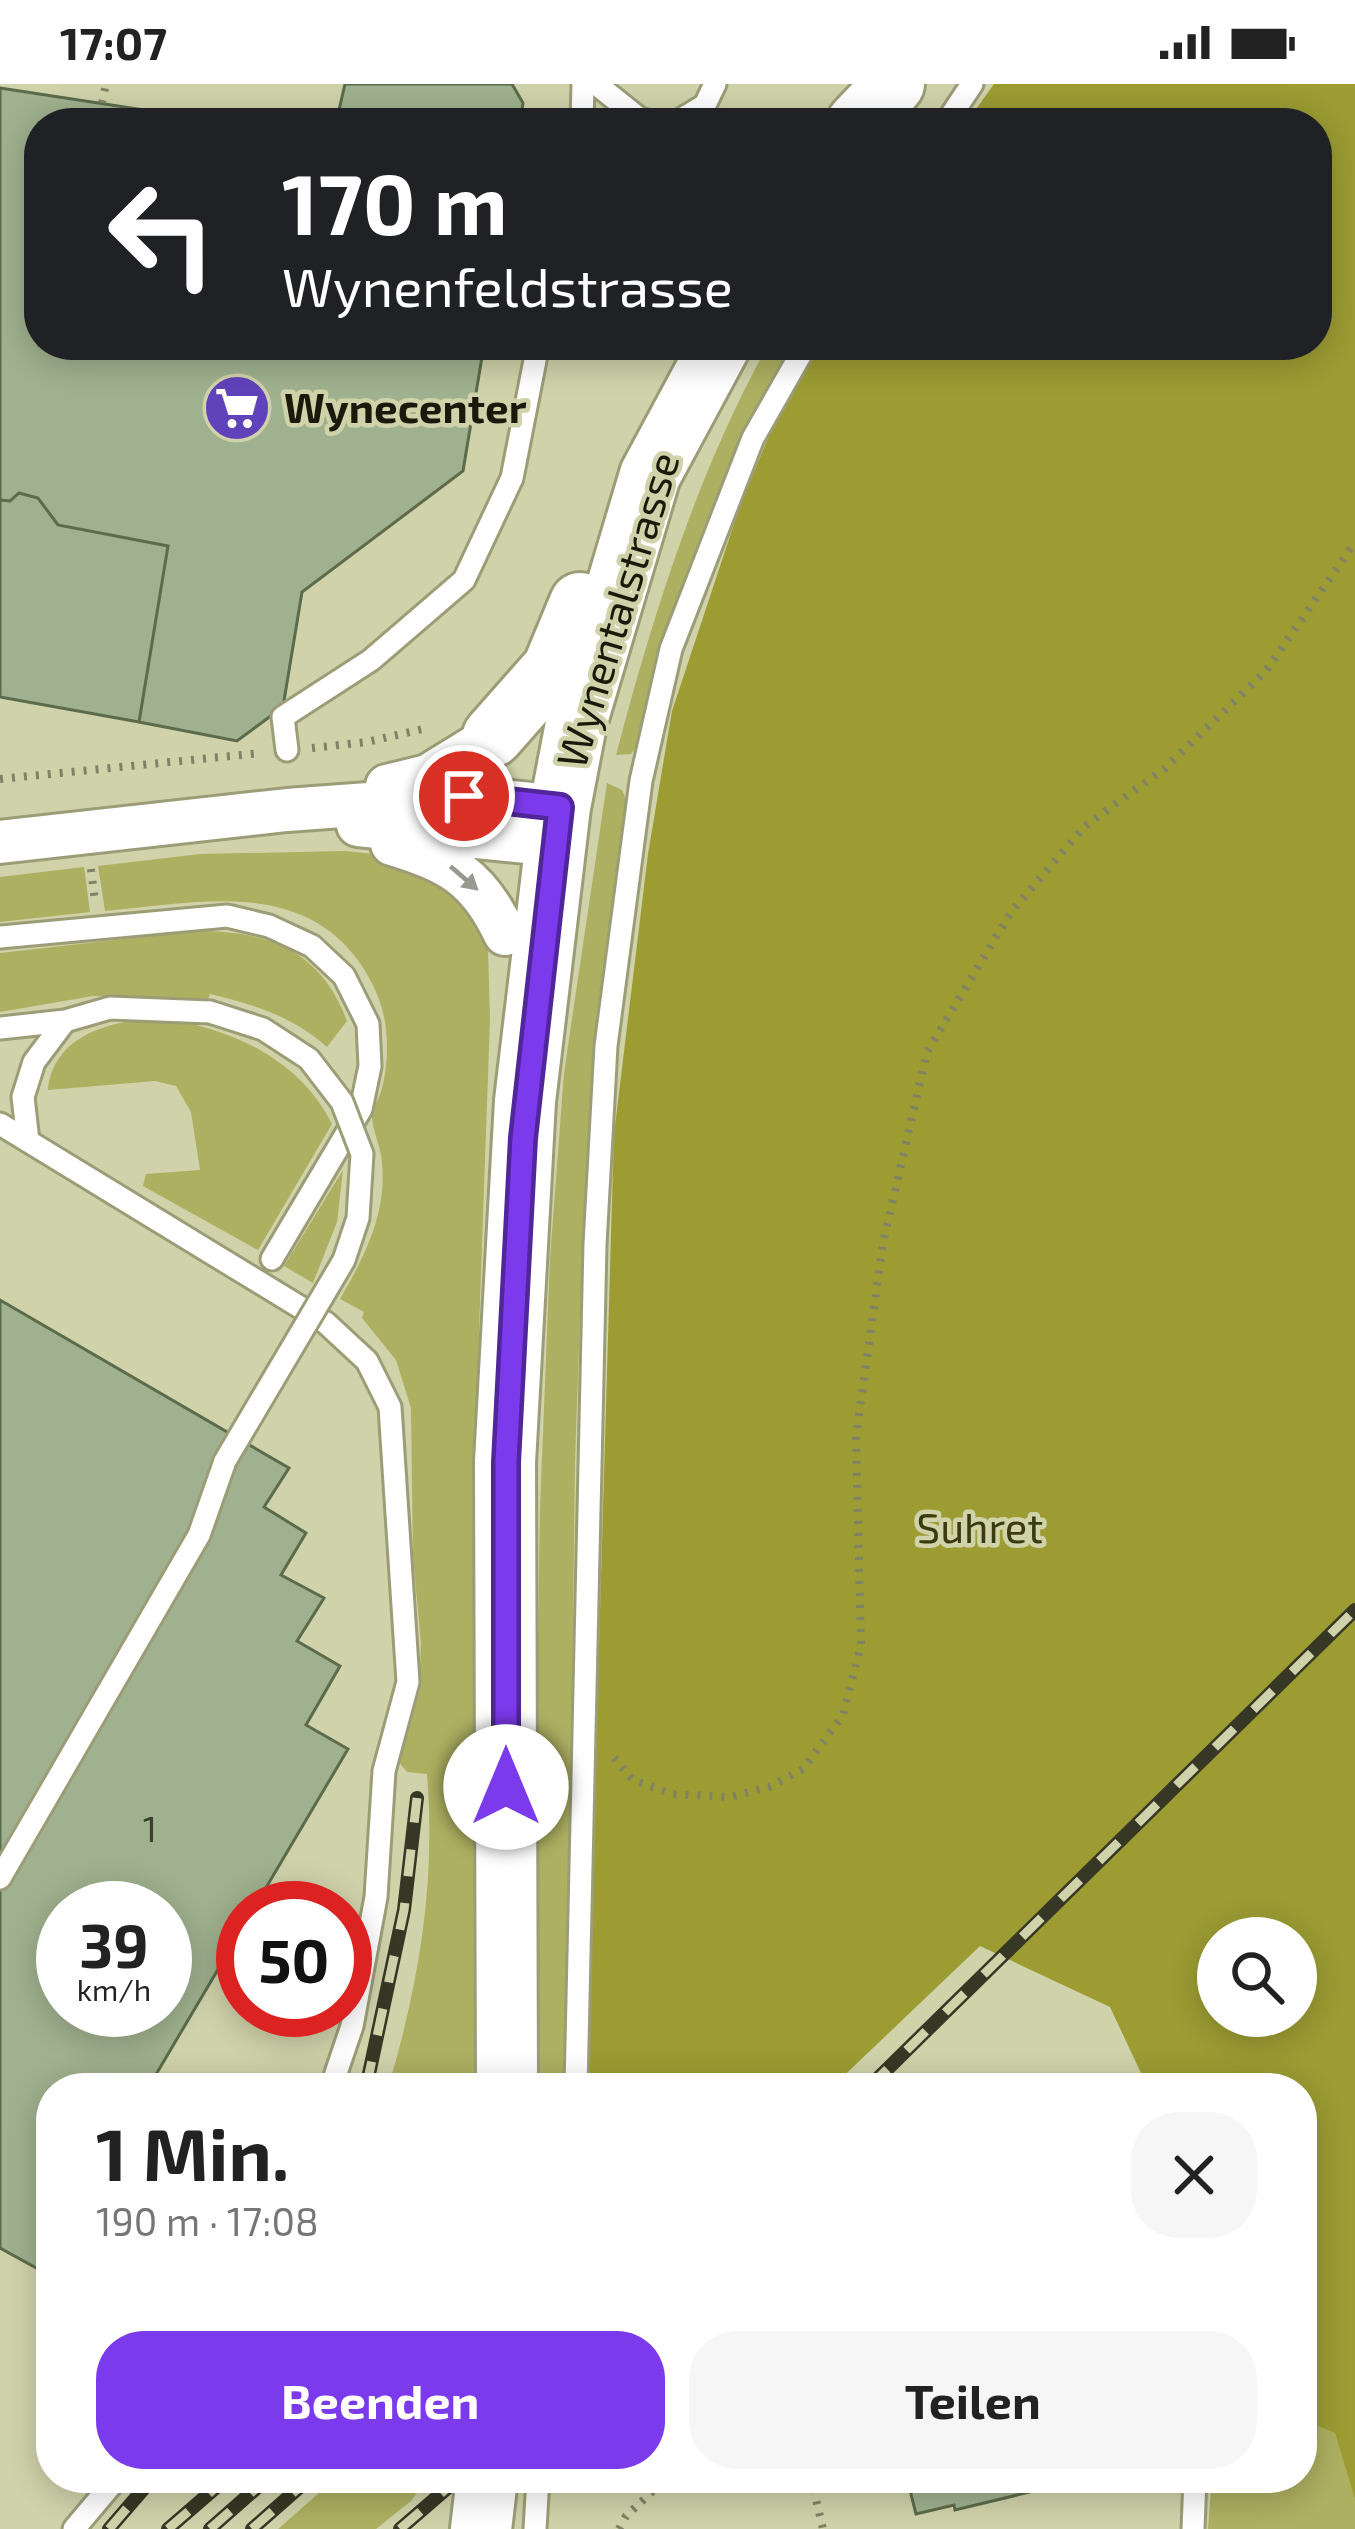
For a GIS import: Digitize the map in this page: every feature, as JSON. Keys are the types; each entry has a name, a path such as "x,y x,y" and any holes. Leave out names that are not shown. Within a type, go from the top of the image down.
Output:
{"main road":[{"path":"871,108 896,84"},
{"name":"Wynentalstrasse","path":"494,736 553,668 623,483 685,360"},
{"name":"Wynentalstrasse","path":"507,2073 506,1462 525,1101 576,724 650,475 712,360"},
{"name":"Wynentalstrasse","path":"505,934 519,984 525,1101"},
{"path":"481,2529 485,2493"}],"street":[{"path":"304,816 428,776 494,736"},
{"path":"0,842 304,816 464,796 559,826"},
{"path":"304,816 443,860 470,880 493,908 505,934"}],"lane":[{"path":"596,84 626,108"},
{"path":"287,750 283,717 371,660 464,580 512,478 535,360"},
{"path":"576,2073 593,1289 606,1046 641,781 671,650 753,438 797,360"},
{"path":"0,937 227,916 269,926 312,946 344,976 368,1024 370,1066 361,1109 272,1259"},
{"path":"0,1028 65,1021 110,1009 210,1012 263,1029 309,1059 342,1102 362,1154 358,1219 344,1260 225,1461 199,1535 0,1878"},
{"path":"28,1141 23,1097 34,1062 65,1021"},
{"path":"0,1124 326,1323 367,1361 390,1407 408,1682 384,1771 376,1898 352,2026 336,2073"},
{"path":"74,2529 104,2493"},
{"path":"535,2529 537,2493"},
{"path":"1193,2529 1194,2493"}],"path":[{"path":"102,103 106,84"},
{"path":"582,1720 633,1780 672,1794 703,1798 769,1787 803,1769 843,1715 861,1645 856,1437 883,1243 926,1052 1011,912 1085,826 1164,769 1267,671 1355,542"},
{"path":"0,779 367,742 461,719 494,736"},
{"path":"87,832 98,926"},
{"path":"619,2529 651,2493"},
{"path":"815,2493 823,2529"}],"green space":[{"name":"Suhret","path":"994,84 1355,84 1355,2500 1335,2433 1317,2425 1317,2073 1141,2073 1110,2007 980,1946 847,2073 586,2073 614,1134 648,854 672,711 739,509 768,438 810,360 1332,360 1332,108 977,108"},
{"path":"760,360 783,360 682,590 638,745 631,754 616,755 679,545"},
{"path":"607,783 622,790 628,804 593,1083 582,1259 567,2073 531,2073 540,1509 550,1258 564,1073"},
{"path":"344,851 385,855 436,872 483,927 490,1019 479,1330 485,2073 392,2073 416,1972 429,1854 427,1774 407,1772 398,1761 419,1691 421,1643 413,1557 411,1408 396,1360 362,1318 364,1312 340,1299 366,1250 381,1199 382,1162 372,1117 386,1060 382,1008 353,954 328,930 300,915 238,902 105,911 98,866 200,854"},
{"path":"84,867 90,912 0,922 0,877"},
{"path":"194,931 245,935 288,949 322,977 347,1021 327,1047 272,1013 210,994 208,999 93,996 0,1012 0,953"},
{"path":"165,1019 215,1031 262,1051 302,1082 332,1124 258,1250 143,1186 146,1174 200,1170 191,1112 176,1086 155,1081 48,1090 52,1071 75,1042 108,1026"},
{"path":"343,1170 337,1222 313,1283 284,1266"},
{"path":"1317,2425 1335,2432 1355,2500 1355,2529 1208,2529 1211,2493 1317,2493"},
{"path":"319,2493 417,2493 376,2529 278,2529"}],"building":[{"path":"345,84 512,84 523,103 522,108 339,108"},
{"name":"Wynecenter","path":"0,88 131,108 24,108 24,360 482,360 463,471 302,592 283,707 237,741 139,722 168,546 58,525 38,498 19,493 10,501 0,500"},
{"path":"19,493 38,498 58,525 168,546 139,722 0,697 0,500 10,501"},
{"path":"0,1300 289,1468 264,1507 306,1533 281,1575 324,1598 297,1641 340,1666 306,1725 348,1749 270,1881 216,1881 216,1973 192,2013 192,1881 36,1881 36,2037 178,2037 157,2073 36,2073 36,2268 0,2248"},
{"path":"911,2493 1026,2493 955,2510 954,2505 916,2514"}],"railway":[{"path":"883,2073 1355,1610"},
{"path":"369,2073 404,1910 417,1798"},
{"path":"109,2529 140,2493"},
{"path":"168,2529 210,2493"},
{"path":"210,2529 251,2493"},
{"path":"252,2529 293,2493"},
{"path":"400,2529 442,2493"}],"place":[{"name":"Wynecenter","path":"237,408"}],"route":[{"path":"464,796 560,807 525,1101 506,1462 506,1787"}]}
